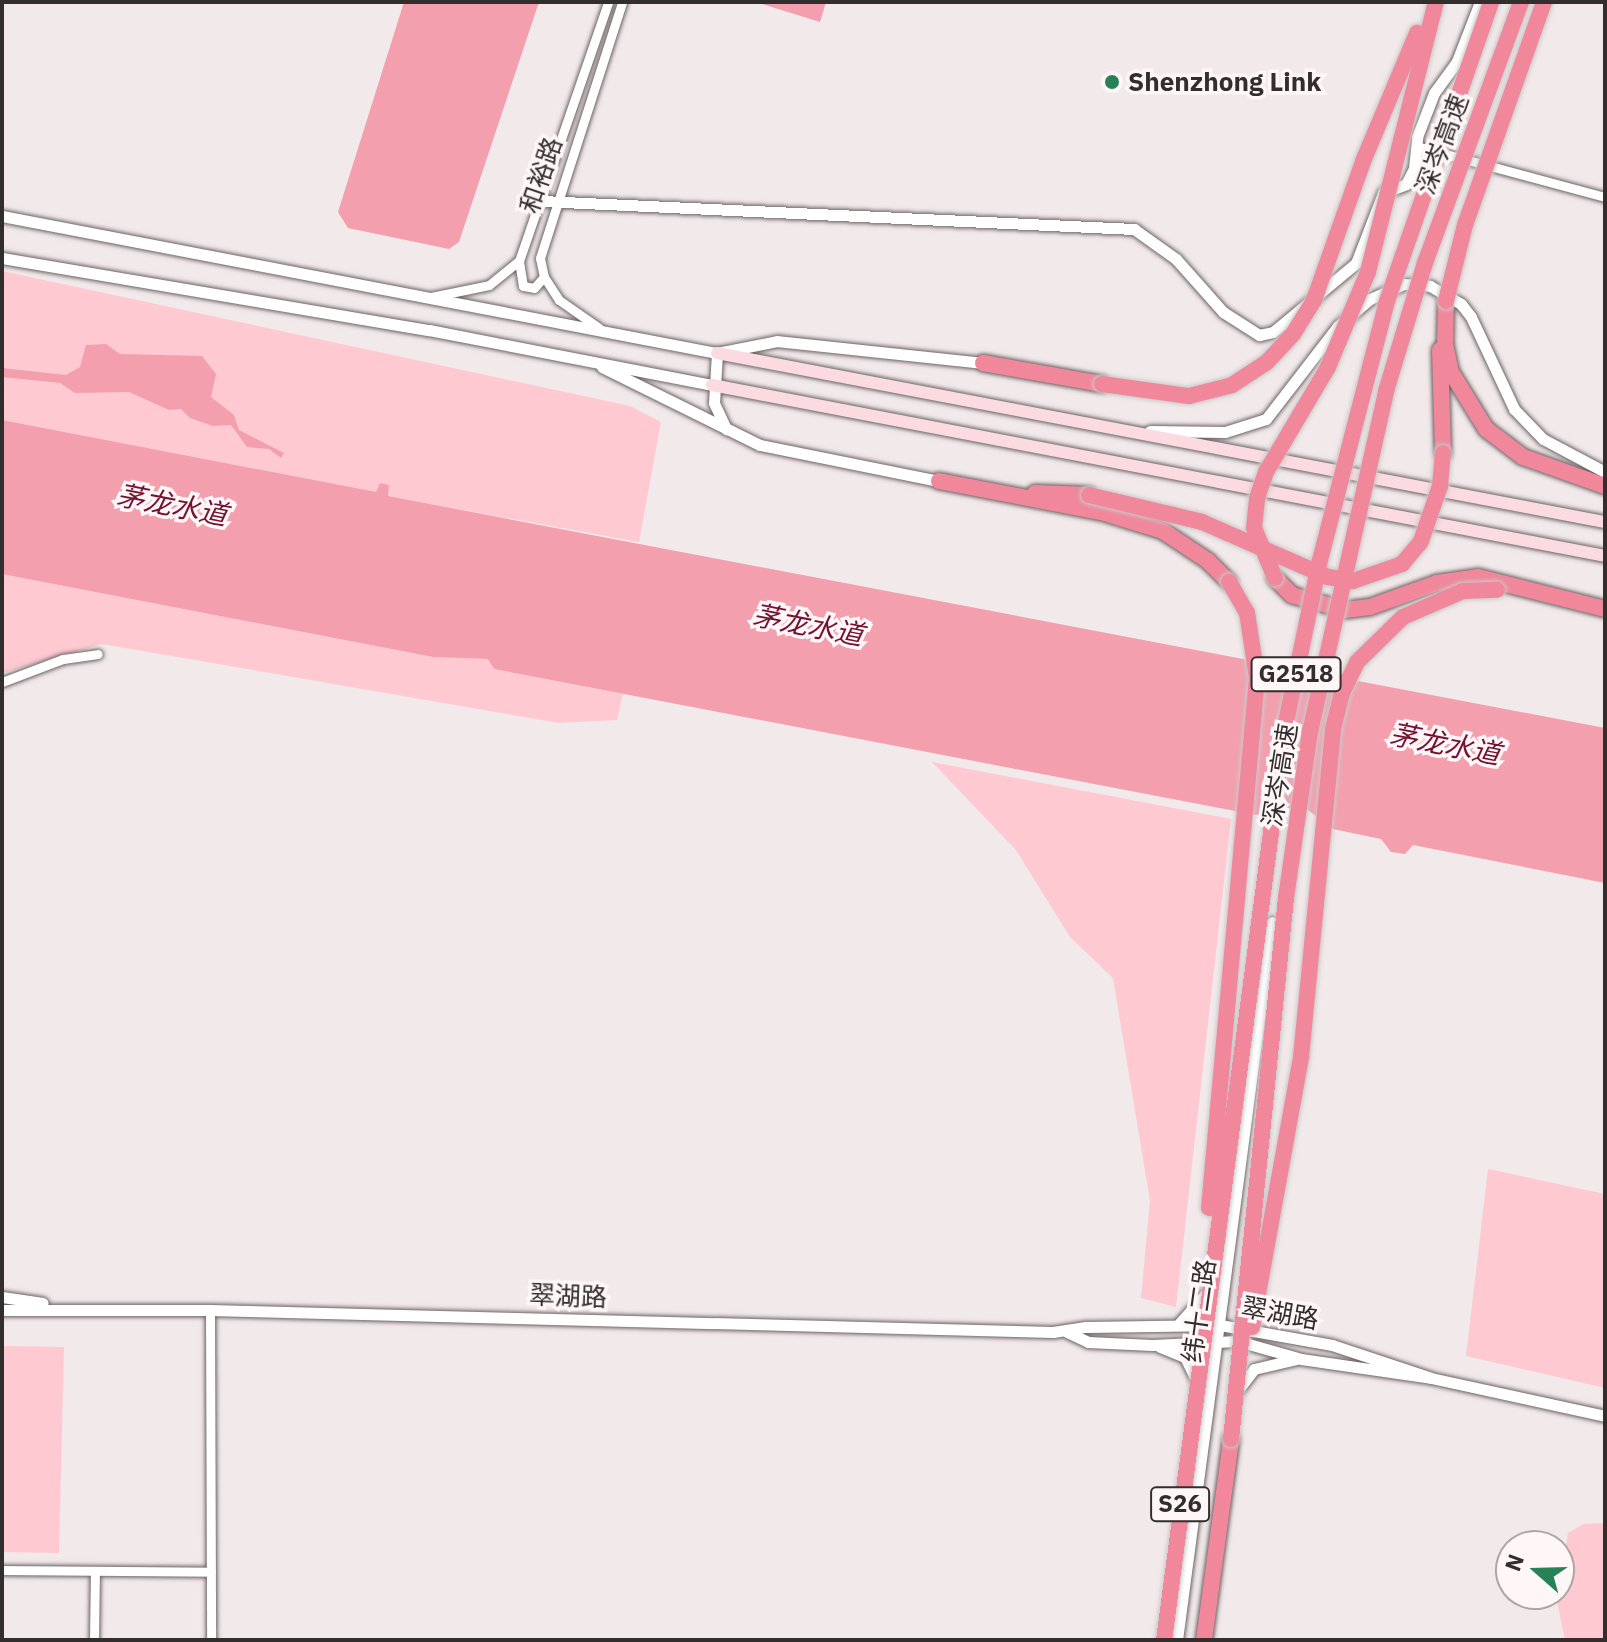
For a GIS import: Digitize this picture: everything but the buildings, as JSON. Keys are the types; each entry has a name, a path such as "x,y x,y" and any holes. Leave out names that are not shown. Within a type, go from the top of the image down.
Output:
{"highway":[{"path":"983,363 1189,396 1232,385 1267,362 1293,334 1314,300 1364,159 1434,2"},
{"path":"1434,2 1368,272 1328,367 1266,472 1254,528 1275,578 1292,595 1318,606 1370,607 1457,578 1559,595 1605,609"},
{"name":"深岑高速","path":"1197,1368 1278,772 1316,579 1406,234 1491,2"},
{"name":"深岑高速","path":"1231,1439 1286,898 1310,732 1386,391 1425,263 1521,2"},
{"path":"1001,493 1089,495 1240,535 1328,577 1353,581 1376,577 1402,564 1421,541 1440,486 1440,364 1446,301 1469,210 1544,2"},
{"path":"1446,301 1445,344 1451,372 1472,411 1523,457 1605,486"},
{"path":"939,481 1105,513 1163,531 1208,561 1229,582 1247,613 1257,678 1219,1060 1197,1368"},
{"path":"1231,1439 1301,1057 1333,729 1342,693 1357,662 1403,617 1463,591 1498,585"},
{"name":"S26","path":"1164,1640 1197,1368"},
{"name":"S26","path":"1202,1640 1231,1439"}],"main road":[{"path":"717,353 1605,522"},
{"path":"712,385 1605,556"}],"street":[{"name":"和裕路","path":"519,261 608,2"},
{"name":"和裕路","path":"544,277 542,240 622,2"},
{"path":"542,201 1134,229 1176,259 1223,312 1259,335 1273,332 1356,263 1383,193 1406,184 1410,176 1416,146 1434,93 1457,61 1480,2"},
{"path":"1416,146 1605,197"},
{"path":"2,216 717,353 777,341 893,349 983,363"},
{"path":"3,258 587,360 712,385"},
{"path":"426,298 489,285 519,261 525,288 534,288 544,277 575,315 612,335"},
{"path":"1129,431 1225,432 1266,419 1338,326 1370,299 1404,284 1430,286 1461,304 1471,317 1514,409 1543,439 1605,472"},
{"path":"717,353 712,385 718,416 727,431"},
{"path":"587,360 727,431 778,450 939,481"},
{"path":"2,682 63,659 98,654"},
{"name":"纬十二路","path":"1177,1640 1272,922"},
{"path":"1202,1640 1282,992 1263,988"},
{"path":"1252,1229 1255,1313 1264,1327 1292,1337"},
{"path":"1178,1326 1191,1316 1228,1264"},
{"name":"翠湖路","path":"2,1297 67,1307"},
{"name":"翠湖路","path":"2,1310 67,1307 1067,1332 1086,1327 1220,1325 1292,1337 1397,1363 1431,1378"},
{"path":"210,1310 211,1640"},
{"name":"翠湖路","path":"1067,1332 1088,1342 1152,1345 1238,1341 1301,1359 1431,1378 1605,1416"},
{"path":"1152,1345 1185,1357 1207,1410"},
{"path":"1230,1401 1254,1369 1301,1359"},
{"path":"2,1570 211,1572"},
{"path":"94,1640 95,1571"}],"shaded area":[{"path":"2,271 630,406 661,422 639,542 387,496 389,485 380,483 376,493 2,420"},
{"path":"2,574 433,657 488,659 494,669 623,694 617,720 559,723 102,644 2,673"},
{"path":"932,762 1231,819 1176,1307 1141,1298 1150,1201 1113,978 1070,937 1016,850"},
{"path":"1488,1169 1605,1194 1605,1388 1466,1356"},
{"path":"2,1346 64,1347 59,1553 2,1552"},
{"path":"1605,1523 1605,1640 1565,1640 1559,1610 1575,1610 1573,1530 1583,1524"}],"water":[{"path":"404,2 539,2 459,242 449,249 348,228 338,212"},
{"path":"756,2 826,2 820,22"},
{"path":"106,344 120,354 202,356 216,374 211,397 234,415 239,430 284,453 281,458 269,449 247,447 231,425 213,426 190,418 181,409 169,410 129,392 75,393 60,383 2,377 2,368 66,375 80,367 86,345"},
{"name":"茅龙水道","path":"2,420 376,492 380,483 389,485 388,496 1605,728 1605,883 1413,845 1405,854 1391,852 1381,839 1333,829 1304,807 1256,815 494,669 488,659 433,657 2,574"}],"place":[{"name":"Shenzhong Link","path":"1112,82"}]}
